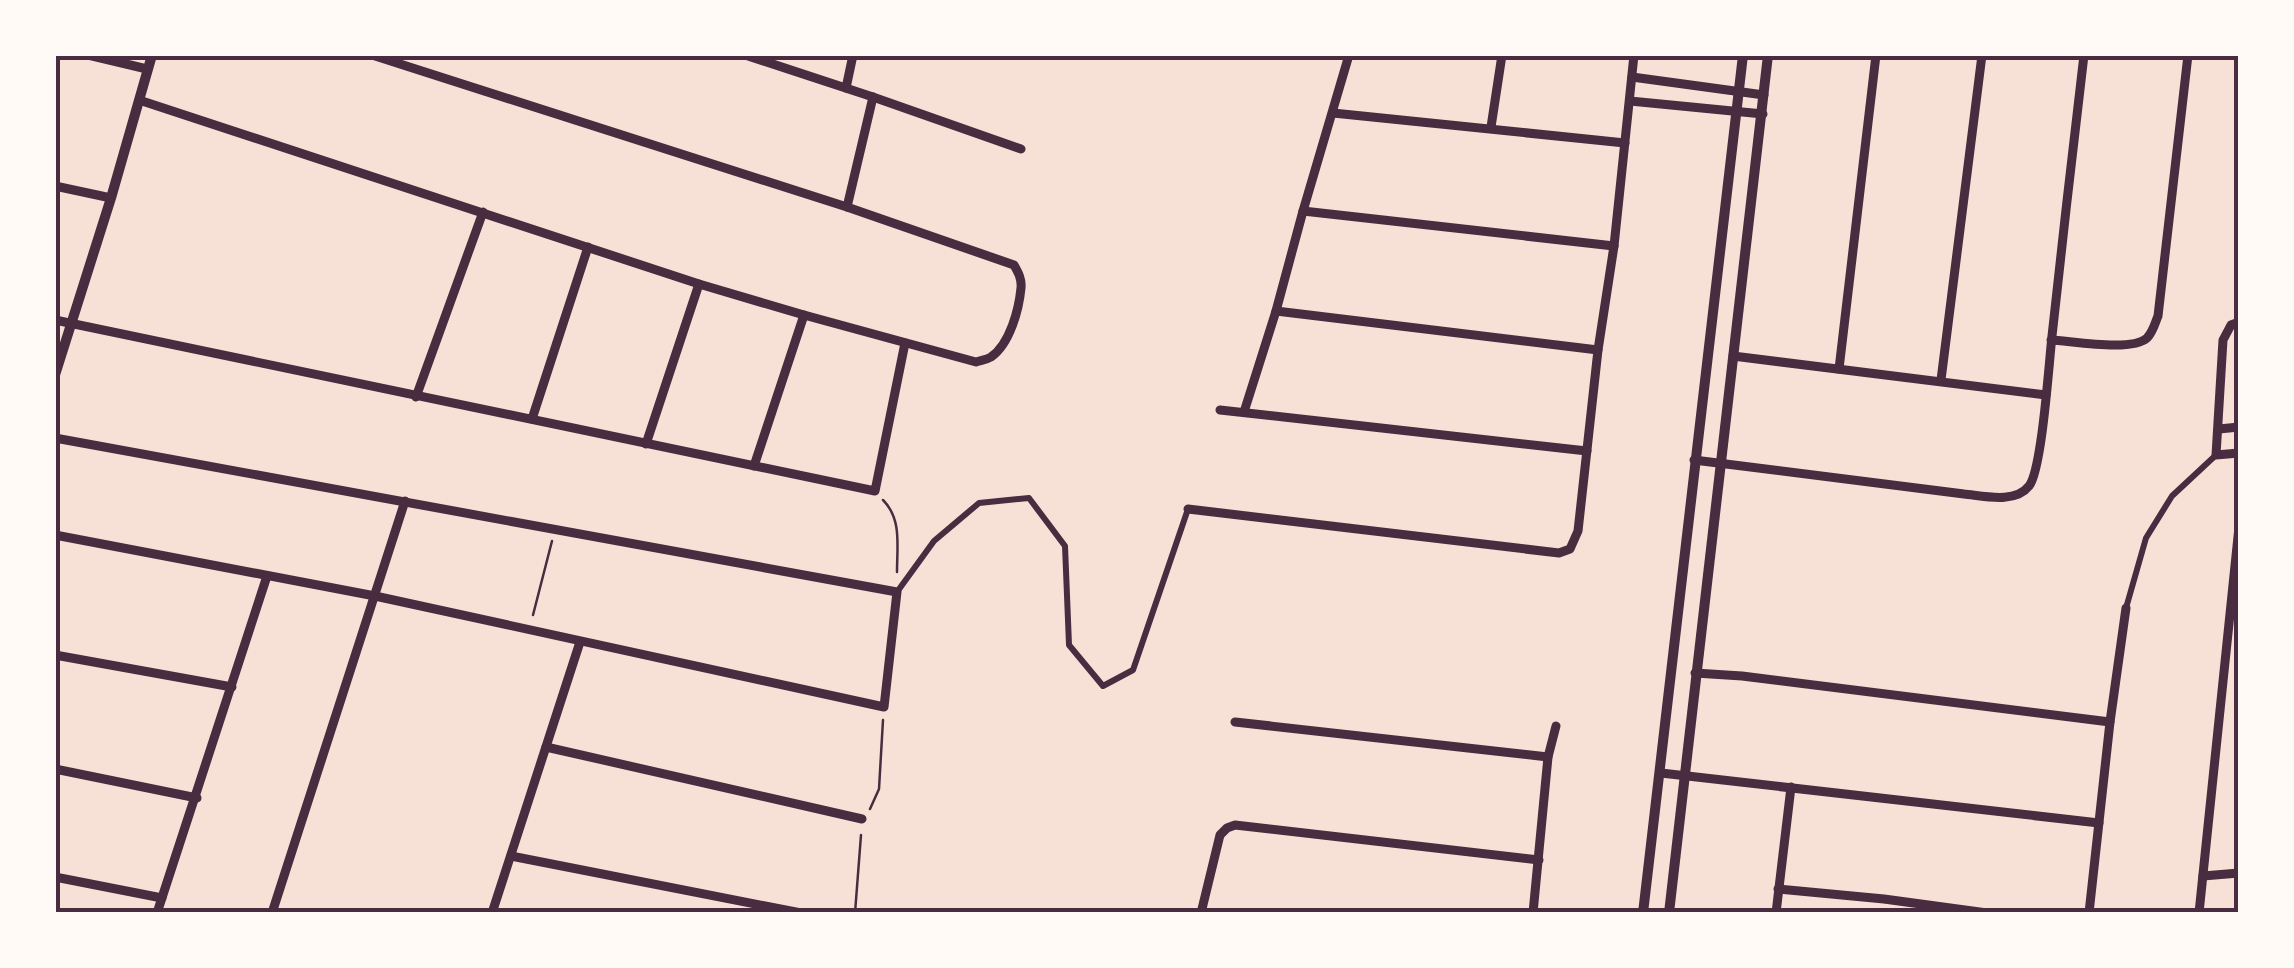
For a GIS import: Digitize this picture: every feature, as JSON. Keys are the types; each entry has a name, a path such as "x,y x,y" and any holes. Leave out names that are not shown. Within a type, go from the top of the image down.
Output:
{"street":[{"path":"88,55 147,69"},
{"path":"55,375 112,198 152,55"},
{"path":"139,100 804,316 976,362 988,359 1006,338 1021,287 1014,264 372,55"},
{"path":"745,55 1021,149"},
{"path":"846,88 853,55"},
{"path":"1244,412 1348,55"},
{"path":"1492,128 1502,55"},
{"path":"55,535 375,596 884,707 897,592 934,540 978,503 1029,498 1066,546 1069,645 1103,686 1134,670 1188,509 1559,553 1570,549 1576,540 1634,55"},
{"path":"1643,913 1743,55"},
{"path":"1669,913 1768,55"},
{"path":"1840,369 1876,55"},
{"path":"1941,380 1982,55"},
{"path":"1694,460 1964,494 1999,497 2026,490 2035,474 2046,395 2084,55"},
{"path":"2051,340 2125,345 2138,343 2154,328 2188,55"},
{"path":"1632,77 1764,95"},
{"path":"847,207 873,97"},
{"path":"1630,101 1763,114"},
{"path":"1333,113 1625,143"},
{"path":"55,186 112,198"},
{"path":"1302,211 1614,246"},
{"path":"416,396 483,212"},
{"path":"532,419 588,247"},
{"path":"646,444 698,284"},
{"path":"1276,311 1598,350"},
{"path":"754,466 804,316"},
{"path":"55,320 875,492 905,343"},
{"path":"2089,913 2126,608 2146,538 2172,496 2216,455 2223,340 2231,325 2239,322"},
{"path":"1732,356 2046,395"},
{"path":"1220,410 1587,451"},
{"path":"2220,429 2239,428"},
{"path":"55,438 897,592"},
{"path":"2216,455 2239,454"},
{"path":"272,913 405,501"},
{"path":"2199,913 2239,527"},
{"path":"157,913 267,576"},
{"path":"492,913 580,642"},
{"path":"55,655 232,687"},
{"path":"2224,664 2239,663"},
{"path":"1695,674 1742,676 2110,722"},
{"path":"1235,722 1548,756"},
{"path":"1533,913 1548,756 1556,726"},
{"path":"546,746 862,818"},
{"path":"55,769 197,798"},
{"path":"1661,773 2099,823"},
{"path":"1776,913 1791,787"},
{"path":"1201,913 1220,834 1235,825 1539,860"},
{"path":"511,856 802,913"},
{"path":"2203,876 2239,873"},
{"path":"55,877 162,898"},
{"path":"1778,890 1986,913"},
{"path":"1882,913 1884,899"}],"path":[{"path":"875,492 897,518 897,592"},
{"path":"529,632 554,530"}]}
